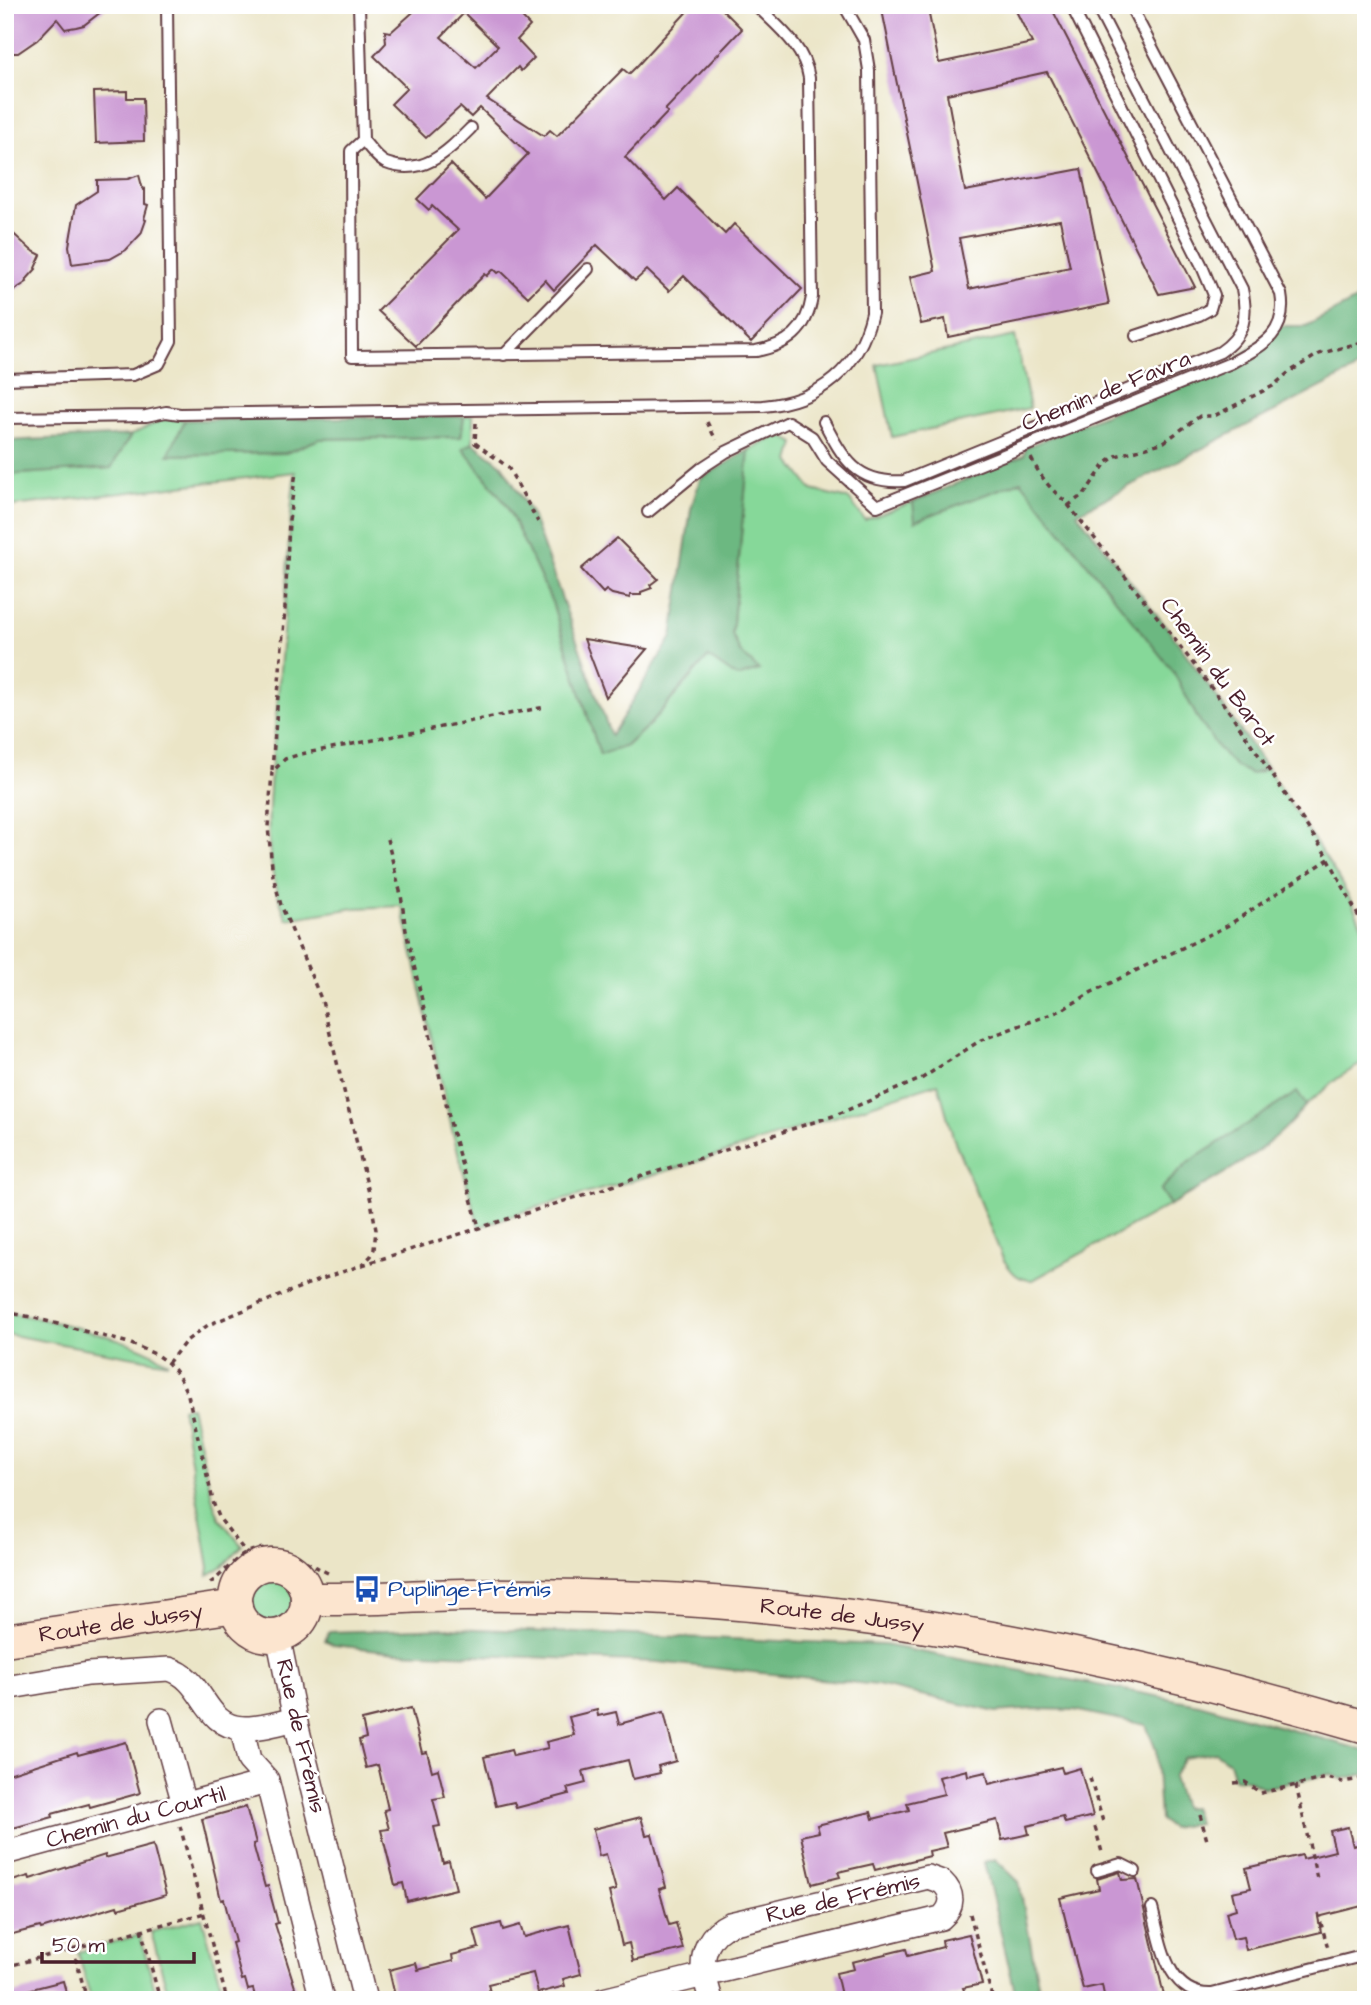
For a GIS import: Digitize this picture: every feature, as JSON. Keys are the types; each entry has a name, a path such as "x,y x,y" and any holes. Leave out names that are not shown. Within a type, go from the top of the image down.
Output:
{"main road":[{"path":"271,1564 290,1570 300,1580 307,1599 299,1624 278,1636 251,1630 241,1619 236,1606 240,1583 257,1567 271,1564"},
{"name":"Route de Jussy","path":"307,1599 551,1595 687,1601 831,1614 948,1630 1103,1659 1366,1727"},
{"name":"Route de Jussy","path":"5,1640 236,1606"}],"street":[{"name":"Rue de Frémis","path":"278,1636 365,2000"},
{"path":"5,1688 88,1674 169,1669 181,1673 192,1682 205,1704 217,1718 228,1725 242,1728 296,1719"},
{"path":"161,1720 180,1805"},
{"name":"Rue de Frémis","path":"242,1728 249,1760 265,1776 267,1782 322,2000"},
{"name":"Chemin du Courtil","path":"5,1853 267,1782"},
{"name":"Rue de Frémis","path":"603,2000 704,1975 936,1920 948,1911 952,1902 951,1896 942,1882 928,1877 730,1924 716,1933 703,1958 704,1975 710,2000"}],"lane":[{"path":"5,379 134,375 159,364 171,341 167,5"},
{"path":"359,5 363,140 384,163 415,167 441,158 471,128"},
{"path":"363,140 351,151 352,356 756,351 774,348 788,341 810,312 809,78 805,61 796,45 756,5"},
{"path":"5,418 146,416 166,412 180,414 763,406 791,402 811,394 831,381 850,363 863,343 872,313 869,69 864,40 844,5"},
{"path":"1071,5 1214,295 1210,309 1199,315 1136,336"},
{"path":"824,422 846,460 863,474 883,482 904,481 1220,352 1232,344 1245,317 1242,289 1096,5"},
{"name":"Chemin de Favra","path":"648,512 685,480 723,454 788,422 812,437 827,461 877,506 1231,363 1272,337 1279,326 1283,304 1276,281 1130,5"},
{"path":"504,355 588,269"},
{"path":"1101,1870 1121,1864 1135,1871"},
{"path":"1152,1908 1169,1967 1181,1983 1198,1992 1212,1994 1366,1955"}],"path":[{"path":"1069,506 1085,493 1106,463 1115,456 1164,442 1200,416 1214,416 1273,387 1289,372 1319,354 1366,341"},
{"path":"476,418 475,443 508,467 538,522"},
{"path":"701,418 707,421 723,454"},
{"name":"Chemin du Barot","path":"1026,447 1038,473 1049,488 1069,506 1231,715 1329,859 1366,931"},
{"path":"296,472 289,520 268,827 276,889 322,1001 374,1217 374,1249 362,1265"},
{"path":"272,772 285,759 301,754 545,707"},
{"path":"387,839 453,1134 479,1227"},
{"path":"168,1363 186,1341 208,1325 299,1288 531,1210 833,1116 921,1079 981,1040 1062,1010 1092,992 1227,926 1329,859"},
{"path":"5,1312 128,1343 155,1354 168,1363 188,1395 214,1505 220,1518 257,1567"},
{"path":"1234,1783 1245,1782 1261,1793 1327,1777 1343,1782 1366,1777"},
{"path":"1090,1778 1104,1825"},
{"path":"1296,1785 1317,1879"},
{"path":"180,1805 227,2000"},
{"path":"1199,1815 1208,1844"},
{"path":"1096,1827 1101,1870"},
{"path":"951,1896 962,1894 971,1916 993,2000"},
{"path":"5,1967 205,1913"},
{"path":"1318,1913 1332,1964"},
{"path":"141,1929 160,2000"},
{"path":"73,1948 87,2000"}],"green space":[{"path":"1366,295 1366,364 1077,513 1169,630 1267,768 1251,774 1235,766 1218,748 1197,717 1173,671 1021,481 915,521 913,502 1024,455 1026,447 1231,363 1279,326 1306,326"},
{"path":"1015,336 1030,408 892,437 877,365"},
{"path":"473,415 473,443 463,449 506,504 552,602 600,755 626,746 651,723 708,657 737,677 758,670 740,652 732,634 749,450 780,435 795,443 790,461 812,490 849,499 865,520 913,502 916,520 1021,480 1173,671 1197,717 1258,773 1267,768 1336,874 1366,935 1366,1061 1338,1078 1306,1105 1297,1093 1160,1190 1170,1205 1033,1280 1023,1279 1015,1274 1003,1259 953,1137 938,1083 681,1167 531,1209 479,1227 453,1134 402,906 355,908 287,919 274,878 269,836 270,793 295,472 5,507 5,475 111,468 131,435 168,417 185,420 169,455 286,453 319,439 461,437 464,416"},
{"path":"464,416 461,437 319,439 286,453 168,455 185,420"},
{"path":"131,435 111,468 5,475 5,441"},
{"path":"473,443 502,465 532,515 611,736 672,637 691,509 700,479 749,450 732,634 740,652 759,670 737,677 708,657 651,723 626,746 600,755 552,602 506,504 463,448"},
{"path":"1297,1092 1306,1105 1277,1136 1225,1173 1170,1205 1160,1190 1189,1162"},
{"path":"5,1312 113,1338 135,1345 168,1363 5,1334"},
{"path":"191,1407 214,1505 220,1519 242,1546 223,1566 208,1575 209,1567 182,1408"},
{"path":"270,1577 287,1584 294,1601 287,1618 270,1625 253,1618 246,1601 253,1584"},
{"path":"450,1628 884,1645 1199,1704 1366,1751 1366,1774 1341,1779 1331,1774 1264,1788 1246,1779 1234,1778 1229,1762 1215,1752 1184,1758 1173,1777 1183,1808 1192,1807 1198,1823 1171,1828 1160,1820 1156,1750 1146,1725 1074,1710 996,1712 877,1685 657,1662 396,1652 334,1645 325,1640 329,1632"},
{"path":"995,1859 1019,1882 1041,2000 1017,2000 984,1862"},
{"path":"202,1918 225,2000 170,2000 151,1932"},
{"path":"140,1935 158,2000 91,2000 78,1952"}],"building":[{"path":"5,5 110,5 84,25 65,29 57,19 37,40 18,53 5,53"},
{"path":"421,5 510,5 530,26 517,40 534,58 521,71 518,67 487,99 544,136 550,130 557,136 623,69 629,74 693,5 718,5 742,29 665,110 668,112 625,157 666,200 678,188 725,234 734,224 802,289 751,342 684,276 669,291 647,270 635,281 597,245 554,290 545,280 528,297 501,271 498,273 494,269 487,276 485,274 416,346 378,311 458,230 432,206 429,210 417,199 451,164 485,199 528,154 480,108 471,117 460,107 426,138 391,104 407,88 374,56 386,43 385,31 391,32","holes":["464,13 498,46 476,68 441,37"]},
{"path":"881,5 927,5 939,63 1032,43 1013,5 1050,5 1195,287 1159,294 1047,72 947,94 965,191 1081,169 1109,304 948,337 945,319 921,324 910,277 935,271","holes":["1060,220 1070,267 969,289 959,238"]},
{"path":"127,91 127,98 143,98 144,141 96,143 94,92"},
{"path":"139,175 143,190 145,189 145,204 148,205 141,234 126,250 110,259 72,264 69,246 76,205 97,191 97,180 128,179"},
{"path":"5,226 31,250 41,255 27,282 5,296"},
{"path":"617,538 658,579 650,585 652,588 641,592 641,595 630,595 630,598 606,590 603,593 581,569"},
{"path":"584,639 647,649 606,697"},
{"path":"411,1708 422,1753 427,1752 432,1771 438,1769 445,1797 433,1799 440,1826 434,1827 443,1863 449,1861 456,1889 407,1901 403,1883 395,1885 381,1830 389,1829 384,1810 388,1809 378,1765 366,1768 359,1740 366,1738 362,1720"},
{"path":"597,1710 598,1716 616,1712 619,1724 664,1712 676,1761 658,1766 660,1773 633,1779 628,1760 583,1771 586,1783 567,1788 569,1794 516,1808 514,1802 496,1806 484,1757 511,1750 513,1756 548,1748 546,1742 574,1735 569,1717"},
{"path":"126,1742 140,1793 52,1814 53,1817 13,1828 12,1825 5,1827 5,1775 77,1752 78,1755"},
{"path":"1061,1767 1063,1773 1080,1768 1093,1816 1065,1823 1063,1817 1027,1826 1029,1834 1002,1840 997,1820 943,1833 947,1847 929,1851 930,1856 875,1870 873,1864 838,1872 840,1877 812,1884 801,1836 819,1832 817,1825 871,1812 873,1819 909,1810 907,1803 944,1794 939,1777 967,1770 968,1776 986,1772 989,1784"},
{"path":"246,1807 256,1843 253,1844 265,1887 268,1886 278,1923 275,1924 299,2000 256,2000 253,1989 248,1990 245,1979 242,1980 232,1943 235,1942 224,1899 221,1900 202,1819"},
{"path":"641,1817 646,1835 652,1834 666,1887 659,1889 669,1925 676,1923 683,1949 633,1961 629,1943 622,1945 609,1892 616,1890 606,1854 599,1856 593,1829"},
{"path":"1348,1827 1353,1846 1366,1843 1366,1905 1318,1917 1321,1932 1246,1950 1243,1937 1233,1939 1226,1912 1236,1909 1232,1892 1251,1888 1246,1868 1302,1855 1303,1859 1335,1851 1330,1831"},
{"path":"153,1845 166,1895 118,1909 117,1906 41,1929 40,1927 5,1936 5,1883 29,1876 30,1879 105,1855 105,1858"},
{"path":"1120,1872 1122,1880 1137,1879 1165,2000 1105,2000 1102,1985 1083,1989 1060,1898 1099,1889 1097,1879"},
{"path":"501,1923 503,1930 520,1925 524,1937 569,1925 581,1974 563,1979 565,1986 538,1993 533,1973 488,1984 491,1997 478,2000 396,2000 389,1970 416,1963 418,1970 453,1961 452,1955 479,1948 474,1930"},
{"path":"969,1934 982,1984 963,1988 965,1993 938,2000 842,2000 836,1973 854,1969 852,1962 906,1949 908,1956 943,1947 942,1940"},
{"path":"63,1981 68,2000 12,2000 12,1994"}],"place":[{"name":"Puplinge-Frémis","path":"367,1589"}]}
